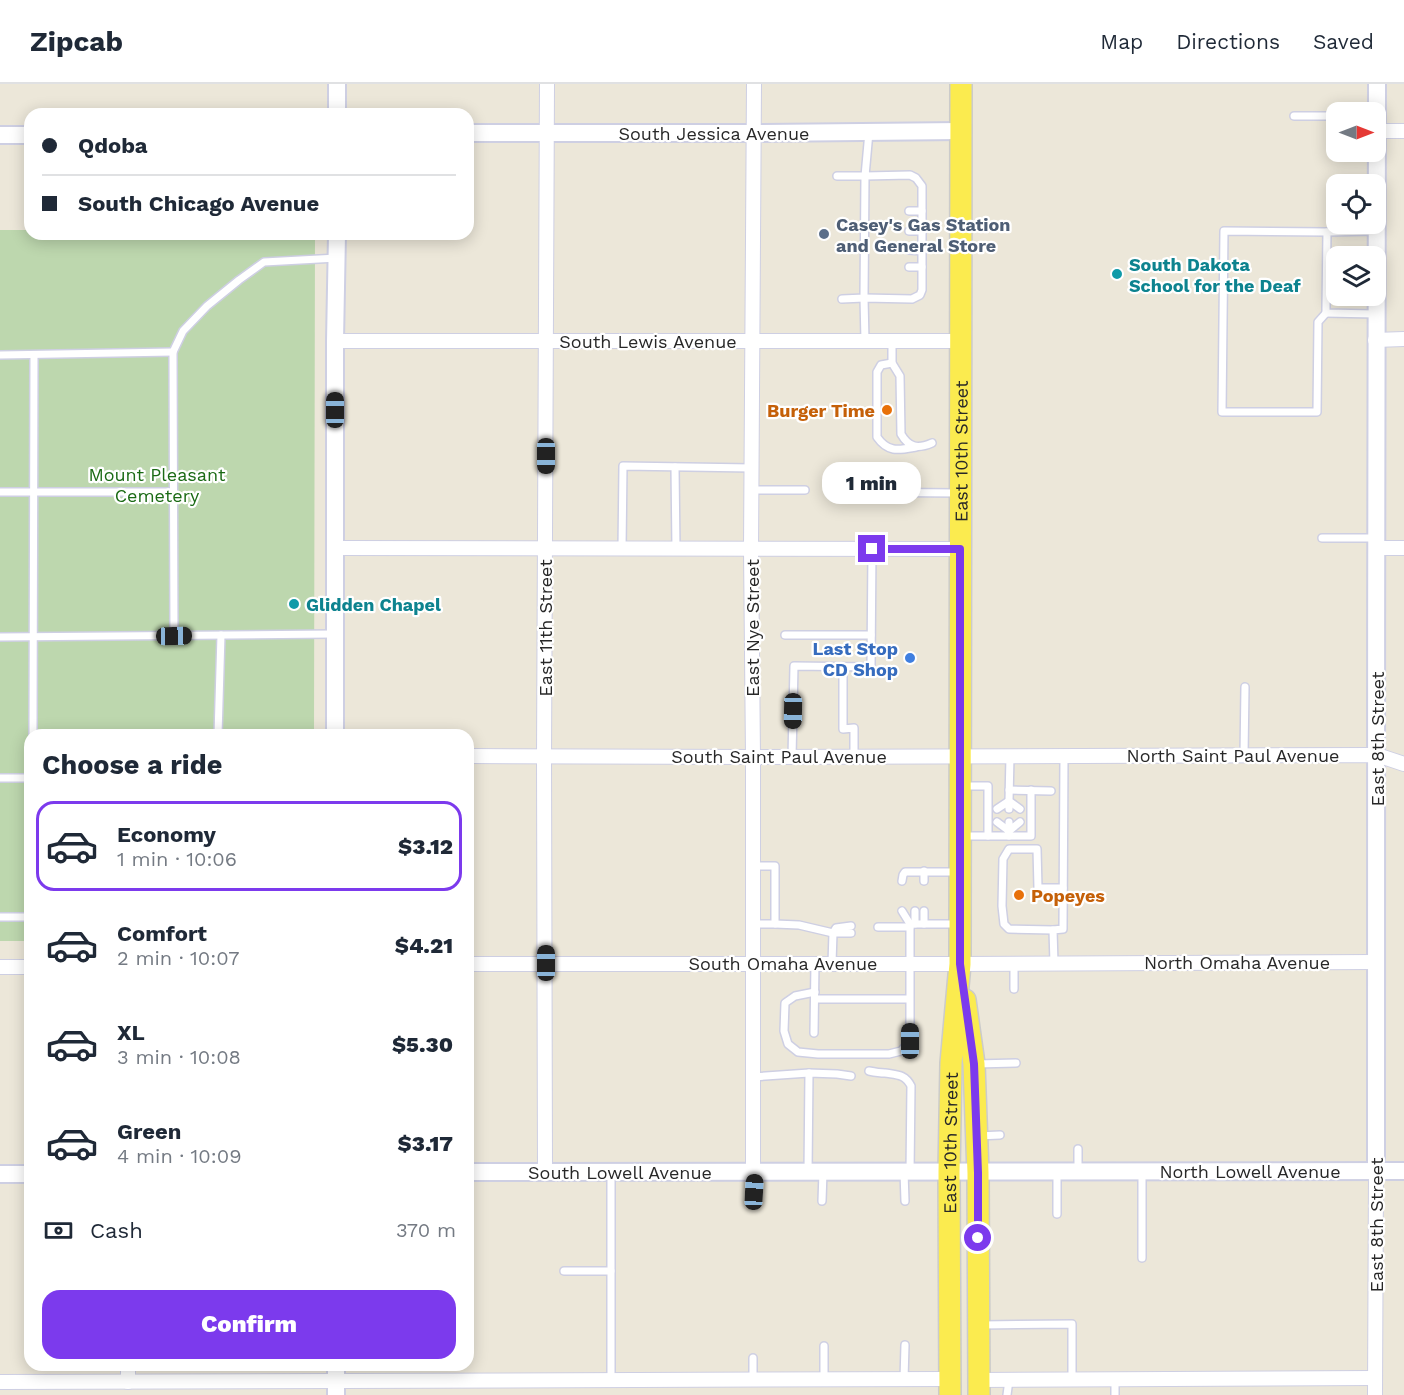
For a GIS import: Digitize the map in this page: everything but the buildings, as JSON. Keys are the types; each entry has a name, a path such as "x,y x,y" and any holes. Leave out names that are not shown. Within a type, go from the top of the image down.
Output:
{"main road":[{"name":"East 10th Street","path":"950,1387 951,1064 960,964 961,84"},
{"name":"East 10th Street","path":"960,964 974,1064 978,1173 979,1387"}],"street":[{"path":"337,84 337,108"},
{"name":"East 11th Street","path":"545,1172 547,84"},
{"name":"East Nye Street","path":"754,84 751,549 754,1172"},
{"name":"East 8th Street","path":"1377,84 1377,102"},
{"path":"1386,125 1404,131"},
{"name":"South Jessica Avenue","path":"474,133 961,131"},
{"path":"0,135 24,135"},
{"name":"East 8th Street","path":"1376,234 1376,1395"},
{"path":"335,729 337,240"},
{"path":"1375,340 1404,339"},
{"name":"South Lewis Avenue","path":"335,341 961,341"},
{"path":"1376,543 1404,548"},
{"path":"335,549 960,549"},
{"path":"1377,754 1404,764"},
{"name":"North Saint Paul Avenue","path":"1090,755 1377,754"},
{"name":"South Saint Paul Avenue","path":"474,756 1090,755"},
{"name":"North Omaha Avenue","path":"1097,963 1376,962"},
{"name":"South Omaha Avenue","path":"474,964 1097,963"},
{"path":"0,967 24,967"},
{"name":"North Lowell Avenue","path":"1095,1172 1404,1171"},
{"name":"South Lowell Avenue","path":"474,1172 1095,1172"},
{"path":"0,1174 24,1174"},
{"path":"128,1371 128,1382"},
{"path":"979,1387 1009,1379 1376,1378"},
{"path":"0,1382 904,1379 950,1387"}],"lane":[{"path":"1294,116 1326,116"},
{"path":"865,341 864,298 868,251 868,211 865,176 869,132"},
{"path":"837,176 910,175 916,178 922,186 922,290 920,295 912,299 842,299"},
{"path":"909,211 922,211"},
{"path":"909,231 922,231"},
{"path":"1326,232 1224,231 1222,412 1317,412 1318,322 1326,313 1327,234"},
{"path":"909,250 922,251"},
{"path":"174,636 173,352 183,331 207,306 264,262 337,258"},
{"path":"909,267 922,267"},
{"path":"1326,313 1376,314"},
{"path":"892,341 892,363 900,376 901,434 905,440 916,447"},
{"path":"0,355 173,352"},
{"path":"33,729 34,355"},
{"path":"892,363 881,365 877,372 877,437 891,450 924,447 932,443"},
{"path":"622,549 623,466 752,468"},
{"path":"675,467 676,549"},
{"path":"752,490 805,490"},
{"path":"0,492 174,492"},
{"path":"840,492 960,493"},
{"path":"1322,538 1376,543"},
{"path":"792,757 794,666 871,667 872,549"},
{"path":"0,637 335,634"},
{"path":"218,729 221,635"},
{"path":"784,635 871,635"},
{"path":"843,667 843,729 854,728 854,756"},
{"path":"1244,755 1245,687"},
{"path":"1063,888 1038,888 1037,849 1010,849 1003,858 1004,924 1009,929 1063,929 1064,755"},
{"path":"1010,756 1010,809"},
{"path":"0,778 24,778"},
{"path":"960,787 988,786 988,836"},
{"path":"1010,790 1051,791"},
{"path":"960,837 1009,833 1031,836 1031,790"},
{"path":"997,809 1010,801"},
{"path":"1010,801 1020,809"},
{"path":"997,822 1009,833"},
{"path":"1009,833 1010,822"},
{"path":"1009,833 1020,822"},
{"path":"753,866 775,866 775,924"},
{"path":"915,881 916,871"},
{"path":"924,871 924,881"},
{"path":"902,881 905,872 960,872"},
{"path":"902,911 912,925"},
{"path":"909,999 795,996 785,1004 784,1031 788,1044 798,1052 818,1054 889,1054 901,1051 910,1041 909,963 915,911"},
{"path":"924,911 924,924"},
{"path":"0,917 24,918"},
{"path":"753,924 798,926 833,933"},
{"path":"878,930 924,924 960,924"},
{"path":"832,963 833,933 836,928 851,930"},
{"path":"1053,930 1054,963"},
{"path":"814,1033 815,963"},
{"path":"1014,964 1014,989"},
{"path":"974,1064 1016,1063"},
{"path":"809,1073 815,1172 822,1201"},
{"path":"753,1077 851,1073"},
{"path":"869,1074 898,1074 907,1078 911,1086 906,1201"},
{"path":"976,1136 1000,1135"},
{"path":"1078,1149 1078,1172"},
{"path":"611,1172 611,1380"},
{"path":"754,1172 754,1192"},
{"path":"1057,1172 1057,1214"},
{"path":"1142,1172 1142,1258"},
{"path":"564,1271 611,1271"},
{"path":"979,1325 1071,1324 1071,1379"},
{"path":"824,1346 824,1379"},
{"path":"904,1379 906,1346"},
{"path":"753,1358 753,1379"},
{"path":"1007,1395 1009,1379"},
{"path":"1115,1379 1115,1395"}],"green space":[{"name":"Mount Pleasant Cemetery","path":"0,230 24,230 24,240 315,240 314,729 24,729 24,941 0,941"}],"place":[{"name":"Casey's Gas Station and General Store","path":"824,234"},
{"name":"South Dakota School for the Deaf","path":"1117,274"},
{"name":"Burger Time","path":"887,410"},
{"name":"Glidden Chapel","path":"294,604"},
{"name":"Last Stop CD Shop","path":"910,658"},
{"name":"Popeyes","path":"1019,895"}],"route":[{"path":"872,549 960,549 960,964 974,1064 978,1238"}]}
